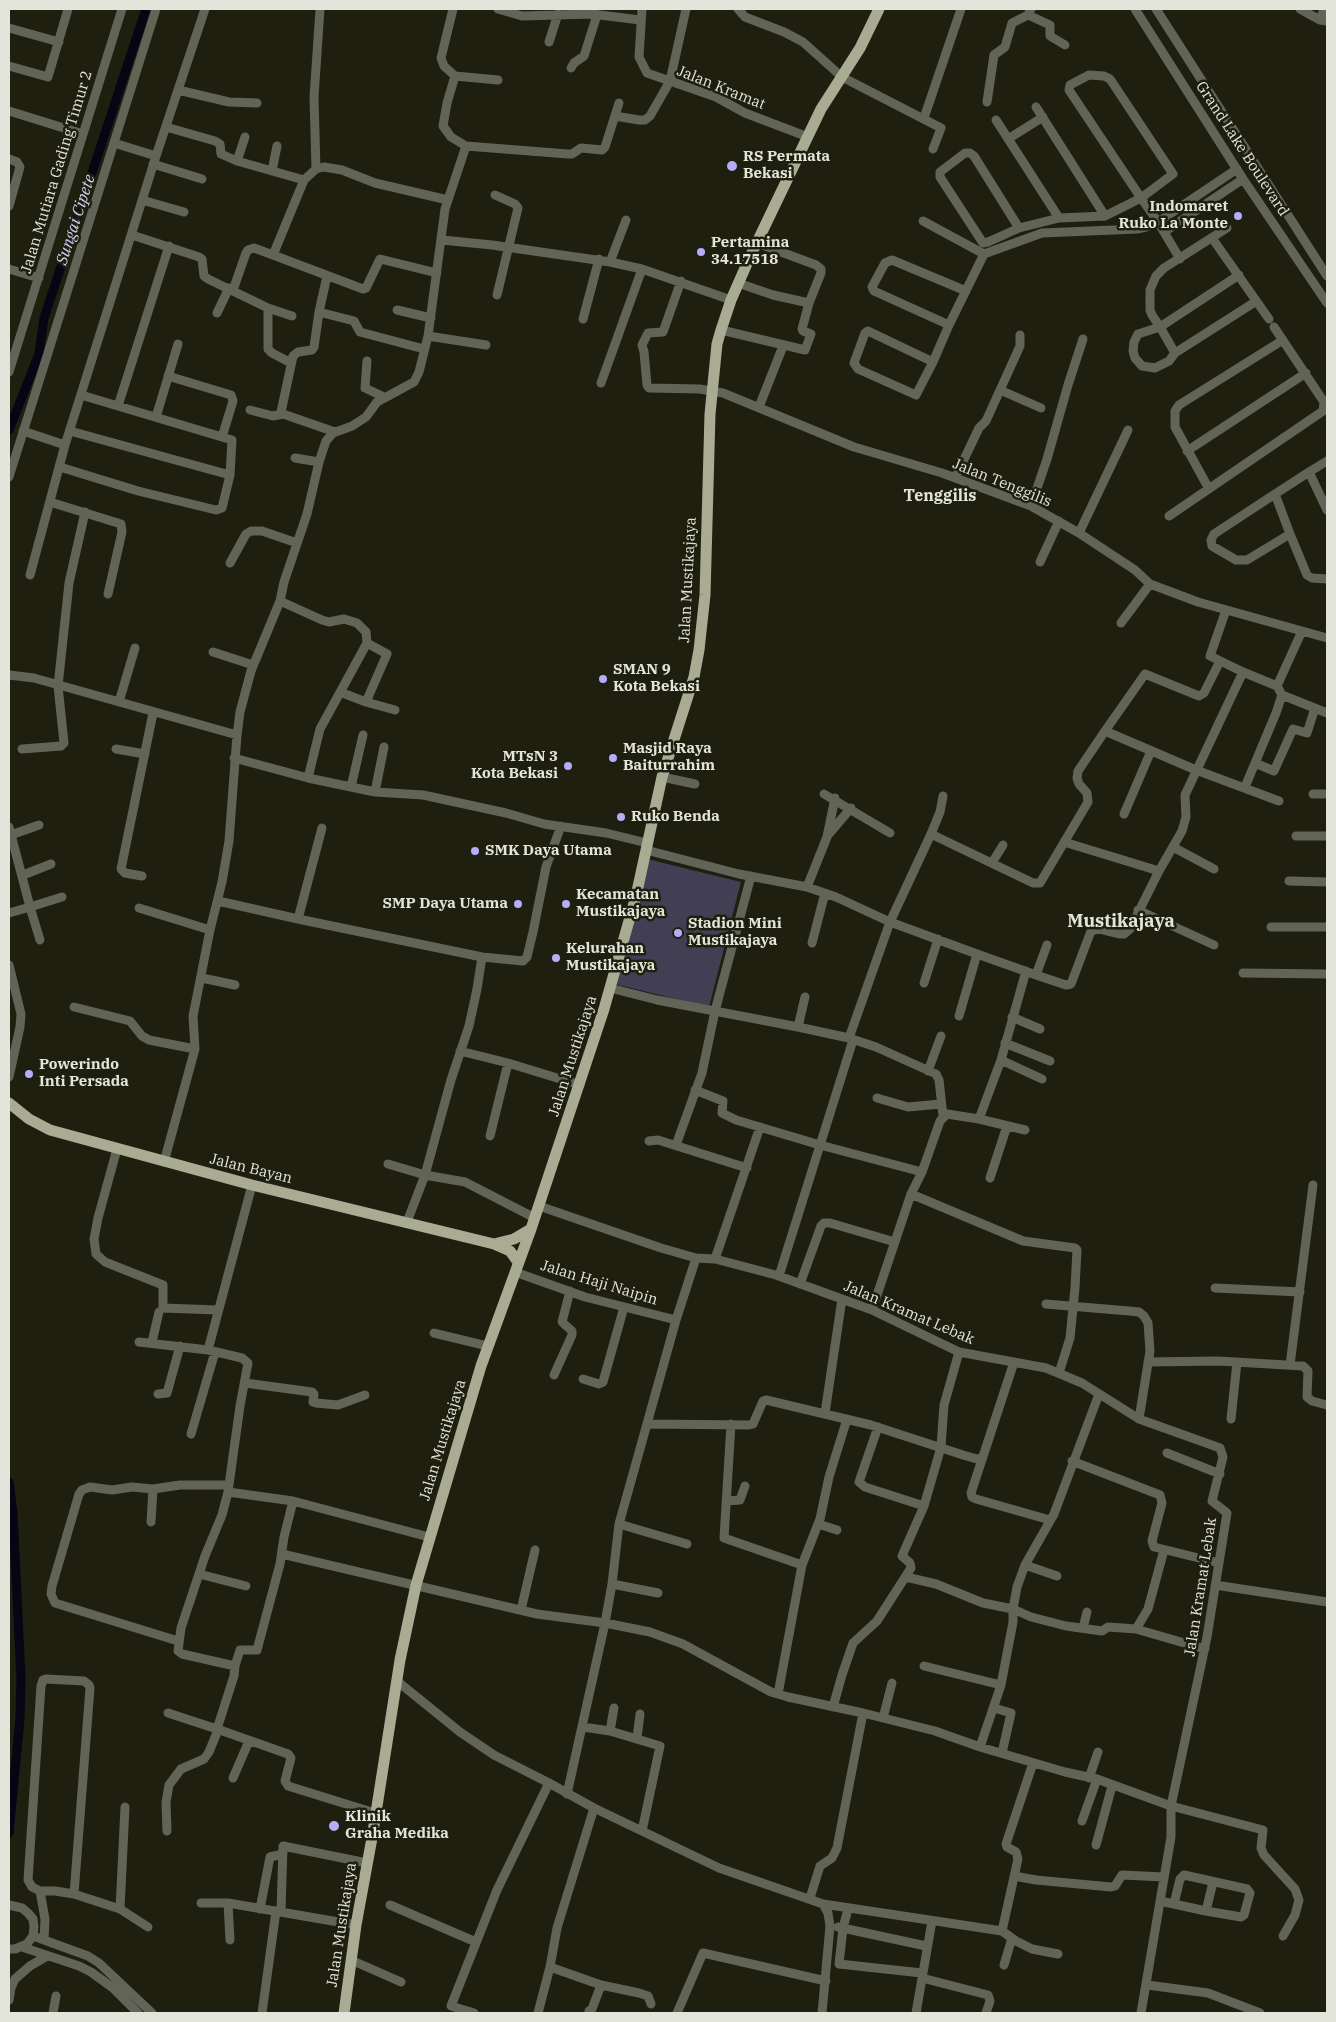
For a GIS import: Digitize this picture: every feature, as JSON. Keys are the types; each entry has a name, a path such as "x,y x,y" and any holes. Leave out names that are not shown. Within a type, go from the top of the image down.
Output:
{"main road":[{"name":"Jalan Mustikajaya","path":"344,2013 356,1925 397,1681 416,1585 488,1346 533,1223 580,1085 610,988 636,896 662,777 694,677 705,595 712,390 717,344 738,283 821,109 860,48 879,9"},
{"name":"Jalan Bayan","path":"9,1103 40,1126 252,1185 494,1244 510,1251 516,1267"},
{"path":"494,1244 514,1239 533,1223"}],"street":[{"path":"9,66 48,77 68,9"},
{"name":"Jalan Mutiara Gading Timur 2","path":"9,372 122,9"},
{"path":"9,477 156,9"},
{"path":"30,575 65,445 142,200 205,9"},
{"path":"316,169 314,97 320,9"},
{"path":"453,9 441,58 444,66 455,76 498,80"},
{"path":"498,9 522,16 546,13 598,15 640,20"},
{"name":"Jalan Kramat","path":"642,9 639,57 647,73 716,97 745,112 808,137"},
{"path":"615,116 639,120 648,119 670,81 686,9"},
{"path":"738,9 745,17 784,32 803,42 842,77 942,129 933,149"},
{"path":"924,118 961,9"},
{"name":"Grand Lake Boulevard","path":"1135,9 1243,179 1327,303"},
{"name":"Grand Lake Boulevard","path":"1156,9 1327,276"},
{"path":"1300,9 1323,21 1324,9"},
{"path":"987,102 994,56 1005,46 1012,23 1029,12 1050,25 1050,36 1065,45"},
{"path":"549,42 558,14"},
{"path":"571,68 574,63 584,56 598,15"},
{"path":"9,28 59,42"},
{"path":"1019,228 974,156 970,153 965,153 940,172 940,177 981,242 988,242 1019,228 1059,218 1104,216 1141,198 1177,172 1110,79 1104,76 1089,75 1070,85 1069,90 1141,198 1158,222 1180,259"},
{"path":"455,76 443,126 451,137 464,143 466,146 568,154 572,154 581,148 602,150 605,147 618,104"},
{"path":"178,90 229,102 257,103"},
{"path":"1036,107 1104,216"},
{"path":"9,111 83,134"},
{"path":"1008,139 1043,117"},
{"path":"996,120 1059,218"},
{"path":"166,127 215,141 220,144 221,154 237,161 304,180"},
{"path":"237,161 245,137"},
{"path":"114,143 202,179"},
{"path":"272,171 277,146"},
{"path":"164,1162 195,1049 194,1016 229,841 234,758 240,712 254,665 280,601 284,582 307,514 326,441 335,432 366,417 377,402 384,397 417,379 428,336 448,200 466,146"},
{"path":"9,159 17,162 20,167 9,206"},
{"path":"274,255 304,180 316,169 324,167 342,170 375,183 448,200"},
{"path":"933,362 868,331 865,333 854,363 858,369 914,395 917,394 933,362 949,324 984,254 1042,233 1137,229 1158,222 1237,168"},
{"path":"1164,232 1243,179"},
{"path":"495,195 515,204 518,208 510,248 496,294"},
{"path":"1196,196 1203,207"},
{"path":"142,200 184,212"},
{"path":"610,262 626,220"},
{"path":"923,221 984,254"},
{"path":"1175,353 1150,310 1152,283 1164,268 1228,228"},
{"path":"132,235 199,257 202,259 205,277 268,308 292,316"},
{"path":"1169,516 1325,414 1324,402 1306,373 1212,238"},
{"path":"442,240 599,259 681,281 731,300"},
{"path":"721,330 806,350 811,334 802,329 821,269 816,265 757,243"},
{"path":"118,406 169,246"},
{"path":"217,313 231,289 246,253 254,248 365,289 380,259 437,273"},
{"path":"583,319 599,259"},
{"path":"949,324 874,291 872,287 885,263 892,260 966,291"},
{"path":"9,269 39,278"},
{"path":"602,383 642,269"},
{"path":"1239,275 1160,327 1138,334 1134,342 1133,351 1135,358 1142,366 1155,368 1169,361 1175,353 1256,302"},
{"path":"283,414 281,412 291,362 296,353 314,349 319,312 327,276"},
{"name":"Jalan Tenggilis","path":"681,281 663,332 648,334 642,345 647,386 651,389 712,390 759,407 854,447 955,478 1030,506 1059,521 1079,532 1135,570 1150,584 1198,602 1327,638"},
{"path":"738,283 773,295 809,303"},
{"path":"268,308 268,349 272,353 291,362"},
{"path":"397,310 431,318"},
{"path":"319,312 354,321 360,332 424,349"},
{"path":"955,478 979,428 986,421 1020,346 1020,335"},
{"path":"428,336 486,345"},
{"path":"1030,506 1047,459 1083,339"},
{"path":"1209,489 1187,451 1174,421 1175,411 1179,405 1283,340"},
{"path":"156,417 178,344"},
{"path":"759,407 783,346"},
{"path":"367,361 365,388 384,397"},
{"path":"1187,451 1306,373"},
{"path":"168,376 231,395 233,401 222,437"},
{"path":"1000,390 1041,408"},
{"path":"60,467 138,491 219,510 222,508 230,475 234,442 81,395"},
{"path":"250,410 273,416 283,414 335,432"},
{"path":"1079,532 1128,430"},
{"path":"23,431 65,445"},
{"path":"70,431 230,475"},
{"path":"296,458 319,462"},
{"path":"1290,534 1247,560 1236,560 1212,546 1212,536 1327,461"},
{"path":"1310,472 1327,510"},
{"path":"1275,494 1307,575 1312,578 1327,579"},
{"path":"50,502 85,512 121,526 122,532 108,594"},
{"path":"22,749 63,745 58,686 69,583 85,512"},
{"path":"1040,562 1059,521"},
{"path":"230,563 246,534 251,531 262,531 297,543"},
{"path":"1121,623 1150,584"},
{"path":"280,601 329,622 344,619 357,624 366,632 366,643 320,729 308,778"},
{"path":"1226,610 1210,655 1243,672 1277,686 1282,694 1327,713"},
{"path":"1277,686 1302,631"},
{"path":"366,643 387,654 366,702"},
{"path":"118,702 135,648"},
{"path":"212,652 254,665"},
{"path":"931,834 1037,884 1042,880 1088,802 1087,793 1079,784 1077,778 1078,771 1145,674 1200,696 1204,693 1220,661"},
{"path":"234,758 308,778 375,792 423,795 561,826 606,833 646,847 751,876 807,887 890,922 1066,985 1072,984 1091,932 1098,929 1124,934 1130,930 1138,910 1185,824 1185,795 1243,672"},
{"path":"9,675 34,678 153,713 237,735"},
{"path":"340,692 395,710"},
{"path":"1245,787 1282,694"},
{"path":"1255,763 1274,771 1293,729 1307,732 1315,708"},
{"path":"142,876 125,873 121,869 153,713"},
{"path":"1105,731 1196,770 1279,801"},
{"path":"351,787 363,735"},
{"path":"375,792 384,747"},
{"path":"116,748 145,754"},
{"path":"1124,814 1151,751"},
{"path":"662,777 695,784"},
{"path":"824,794 835,798 890,832"},
{"path":"1313,794 1327,794"},
{"path":"779,1276 851,1039 890,922 931,834 940,812 943,796"},
{"path":"807,887 826,837 835,798"},
{"path":"826,837 851,808"},
{"path":"39,825 10,831 40,940"},
{"path":"218,901 482,956 523,961 527,957 546,866 561,826"},
{"path":"298,919 322,828"},
{"path":"1296,836 1327,836"},
{"path":"1064,842 1159,871"},
{"path":"992,863 1003,845"},
{"path":"1173,847 1214,869"},
{"path":"23,875 51,864"},
{"path":"676,1146 702,1073 715,1011 751,876"},
{"path":"1289,881 1327,882"},
{"path":"812,944 825,893"},
{"path":"9,913 62,897"},
{"path":"139,908 210,930"},
{"path":"1138,910 1214,945"},
{"path":"1271,927 1327,927"},
{"path":"924,983 938,939"},
{"path":"1036,975 1047,945"},
{"path":"959,1016 977,954"},
{"path":"407,1222 424,1175 469,1026 482,956"},
{"path":"9,965 21,1014 9,1077"},
{"path":"979,1119 1001,1060 1026,971"},
{"path":"1244,973 1327,974"},
{"path":"202,978 235,985"},
{"path":"610,988 851,1039 876,1047 938,1076 943,1116 922,1172 911,1194 872,1310"},
{"path":"798,1027 806,997"},
{"path":"74,1007 130,1021 142,1036 148,1040 195,1049"},
{"path":"1012,1017 1040,1029"},
{"path":"928,1071 941,1036"},
{"path":"1005,1044 1050,1061"},
{"path":"460,1051 508,1063 580,1085"},
{"path":"1001,1060 1042,1079"},
{"path":"490,1136 508,1063"},
{"path":"695,1090 723,1101 723,1114 736,1120 922,1172"},
{"path":"877,1098 908,1106 941,1104"},
{"path":"943,1116 951,1114 1025,1130"},
{"path":"990,1178 1007,1126"},
{"path":"715,1259 760,1127"},
{"path":"649,1141 658,1140 747,1168"},
{"path":"117,1148 98,1218 94,1239 96,1254 105,1262 163,1285 163,1308 218,1310"},
{"path":"388,1164 424,1175 465,1182 533,1223"},
{"path":"191,1434 212,1351 218,1310 252,1185"},
{"path":"1290,1365 1313,1185"},
{"path":"911,1194 1023,1241 1075,1248 1077,1250 1070,1338 1059,1372"},
{"name":"Jalan Kramat Lebak","path":"538,1206 661,1248 696,1258 715,1259 779,1276 872,1310 959,1352 1040,1366 1059,1372 1082,1383 1139,1419 1217,1446 1223,1454 1220,1474 1212,1501 1227,1511 1205,1650 1171,1806 1172,1824 1142,2013"},
{"path":"800,1284 821,1226 824,1223 830,1223 895,1242"},
{"path":"567,1794 605,1623 619,1524 676,1320 696,1258"},
{"name":"Jalan Haji Naipin","path":"516,1267 570,1292 676,1320"},
{"path":"1214,1288 1300,1292"},
{"path":"554,1376 572,1335 572,1331 562,1322 570,1292"},
{"path":"825,1413 842,1299"},
{"path":"1046,1304 1073,1305 1142,1314 1148,1323 1150,1351 1139,1419"},
{"path":"583,1379 599,1384 603,1382 624,1307"},
{"path":"152,1342 159,1312"},
{"path":"434,1333 488,1346"},
{"path":"139,1342 152,1342 212,1351 247,1361 249,1366 240,1406 229,1489 222,1515 199,1574 178,1642 178,1650 182,1654 235,1666"},
{"path":"158,1394 167,1393 180,1346"},
{"path":"833,1707 853,1643 877,1621 906,1577 911,1566 902,1556 924,1506 941,1447 944,1405 959,1352"},
{"path":"1014,1362 971,1493 972,1497 1050,1520"},
{"path":"1148,1362 1237,1362 1303,1366 1308,1371 1307,1394 1309,1399 1327,1405"},
{"path":"1231,1419 1237,1362"},
{"path":"245,1383 312,1392 314,1394 314,1402 316,1403 338,1405 365,1395"},
{"path":"980,1747 1001,1685 1013,1622 1017,1588 1025,1565 1059,1500 1072,1461 1099,1394"},
{"path":"648,1424 749,1425 753,1424 763,1401 766,1400 878,1427 978,1459 982,1458"},
{"path":"778,1694 802,1565 818,1524 846,1419"},
{"path":"731,1424 724,1538 802,1565"},
{"path":"878,1427 859,1482 865,1488 924,1506"},
{"path":"1167,1453 1220,1474"},
{"path":"1072,1461 1160,1494 1162,1503 1152,1541 1154,1547 1219,1563"},
{"path":"178,1642 59,1606 55,1603 51,1594 82,1490 90,1488 112,1490 132,1487 153,1488 180,1485 229,1489 293,1502 429,1537"},
{"path":"726,1501 740,1500 745,1486"},
{"path":"151,1522 153,1488"},
{"path":"166,1831 166,1802 169,1785 181,1770 204,1759 209,1752 234,1676 240,1650 256,1650 282,1554 293,1502"},
{"path":"619,1524 688,1544"},
{"path":"818,1524 837,1530"},
{"path":"521,1610 535,1550"},
{"path":"1136,1629 1148,1609 1164,1550"},
{"path":"282,1554 521,1610 650,1632 675,1640 778,1694 935,1731 980,1747 1093,1779 1171,1806 1263,1830 1261,1848 1264,1855 1295,1889 1299,1900 1295,1915 1283,1936"},
{"path":"1025,1565 1058,1576"},
{"path":"199,1574 246,1586"},
{"path":"906,1577 936,1584 983,1602 1014,1609 1042,1620 1102,1631 1108,1627 1136,1629 1205,1650"},
{"path":"612,1584 658,1593"},
{"path":"1215,1584 1327,1602"},
{"path":"1083,1628 1087,1612"},
{"path":"924,1666 1001,1685"},
{"path":"74,1894 90,1694 89,1685 84,1681 46,1678 41,1686 28,1880 32,1887 40,1891 74,1894 120,1909 148,1927"},
{"path":"397,1681 460,1732 494,1754 594,1808 719,1868 823,1904 1002,1931 1032,1950 1058,1954"},
{"path":"883,1718 892,1683"},
{"path":"610,1732 614,1708"},
{"path":"994,1708 1011,1712 1002,1753"},
{"path":"168,1713 290,1756 284,1781 288,1786 375,1813"},
{"path":"810,1898 820,1866 832,1858 837,1848 863,1713"},
{"path":"637,1738 640,1714"},
{"path":"583,1727 637,1738 658,1744 660,1747 642,1832"},
{"path":"233,1778 249,1741"},
{"path":"1082,1821 1098,1752"},
{"path":"1002,1931 1018,1855 1007,1847 1006,1844 1033,1763"},
{"path":"474,2013 450,2010 497,1890 549,1783"},
{"path":"1096,1845 1112,1786"},
{"path":"120,1909 124,1807"},
{"path":"538,2013 562,1910 594,1808"},
{"path":"262,2013 279,1911 282,1847 285,1846 367,1863"},
{"path":"260,1908 270,1857 282,1854"},
{"path":"1014,1876 1111,1887 1115,1886 1122,1875 1164,1877"},
{"path":"1160,1901 1206,1911 1241,1917 1244,1915 1250,1895 1247,1889 1184,1875 1180,1878 1174,1904"},
{"path":"1206,1911 1213,1882"},
{"path":"40,1891 45,1919 44,1940"},
{"path":"201,1903 228,1903 356,1925"},
{"path":"228,1903 230,1940"},
{"path":"822,2013 830,1926 828,1913 823,1904"},
{"path":"11,1905 22,1908 33,1920 33,1936 22,1947"},
{"path":"390,1905 476,1942"},
{"path":"848,1909 843,1928 838,1964 922,1975 988,1995 990,2001 986,2013"},
{"path":"916,2013 926,1946 932,1921"},
{"path":"830,1926 926,1946"},
{"path":"33,1936 88,1956 109,1970 152,2013"},
{"path":"1004,1965 1012,1938"},
{"path":"9,1949 22,1947 80,1966 102,1979 138,2013"},
{"path":"677,2013 703,1953 826,1982"},
{"path":"9,2000 15,1979 30,1966 47,1956"},
{"path":"351,1960 401,1982"},
{"path":"550,1967 601,1985 648,1996 651,2004"},
{"path":"102,1979 109,1970"},
{"path":"113,1988 119,1981"},
{"path":"589,2011 592,2009 601,1985"},
{"path":"1147,1985 1208,1993 1260,2013"},
{"path":"54,2013 56,1996"}],"shaded area":[{"name":"Stadion Mini Mustikajaya","path":"647,859 741,882 709,1007 615,984"}],"waterway":[{"name":"Sungai Cipete","path":"9,430 39,354 44,318 146,9"},
{"name":"Sungai Cipete","path":"9,1482 13,1513 21,1678 20,1719 9,1833"}],"place":[{"name":"RS Permata Bekasi","path":"732,166"},
{"name":"Indomaret Ruko La Monte","path":"1238,216"},
{"name":"Pertamina 34.17518","path":"701,252"},
{"name":"SMAN 9 Kota Bekasi","path":"603,679"},
{"name":"Masjid Raya Baiturrahim","path":"613,758"},
{"name":"MTsN 3 Kota Bekasi","path":"568,766"},
{"name":"Ruko Benda","path":"621,817"},
{"name":"SMK Daya Utama","path":"475,851"},
{"name":"SMP Daya Utama","path":"518,904"},
{"name":"Kecamatan Mustikajaya","path":"566,904"},
{"name":"Stadion Mini Mustikajaya","path":"678,933"},
{"name":"Kelurahan Mustikajaya","path":"556,958"},
{"name":"Powerindo Inti Persada","path":"29,1074"},
{"name":"Klinik Graha Medika","path":"334,1826"}],"district":[{"name":"Tenggilis","path":"940,496"},
{"name":"Mustikajaya","path":"1121,922"}]}
